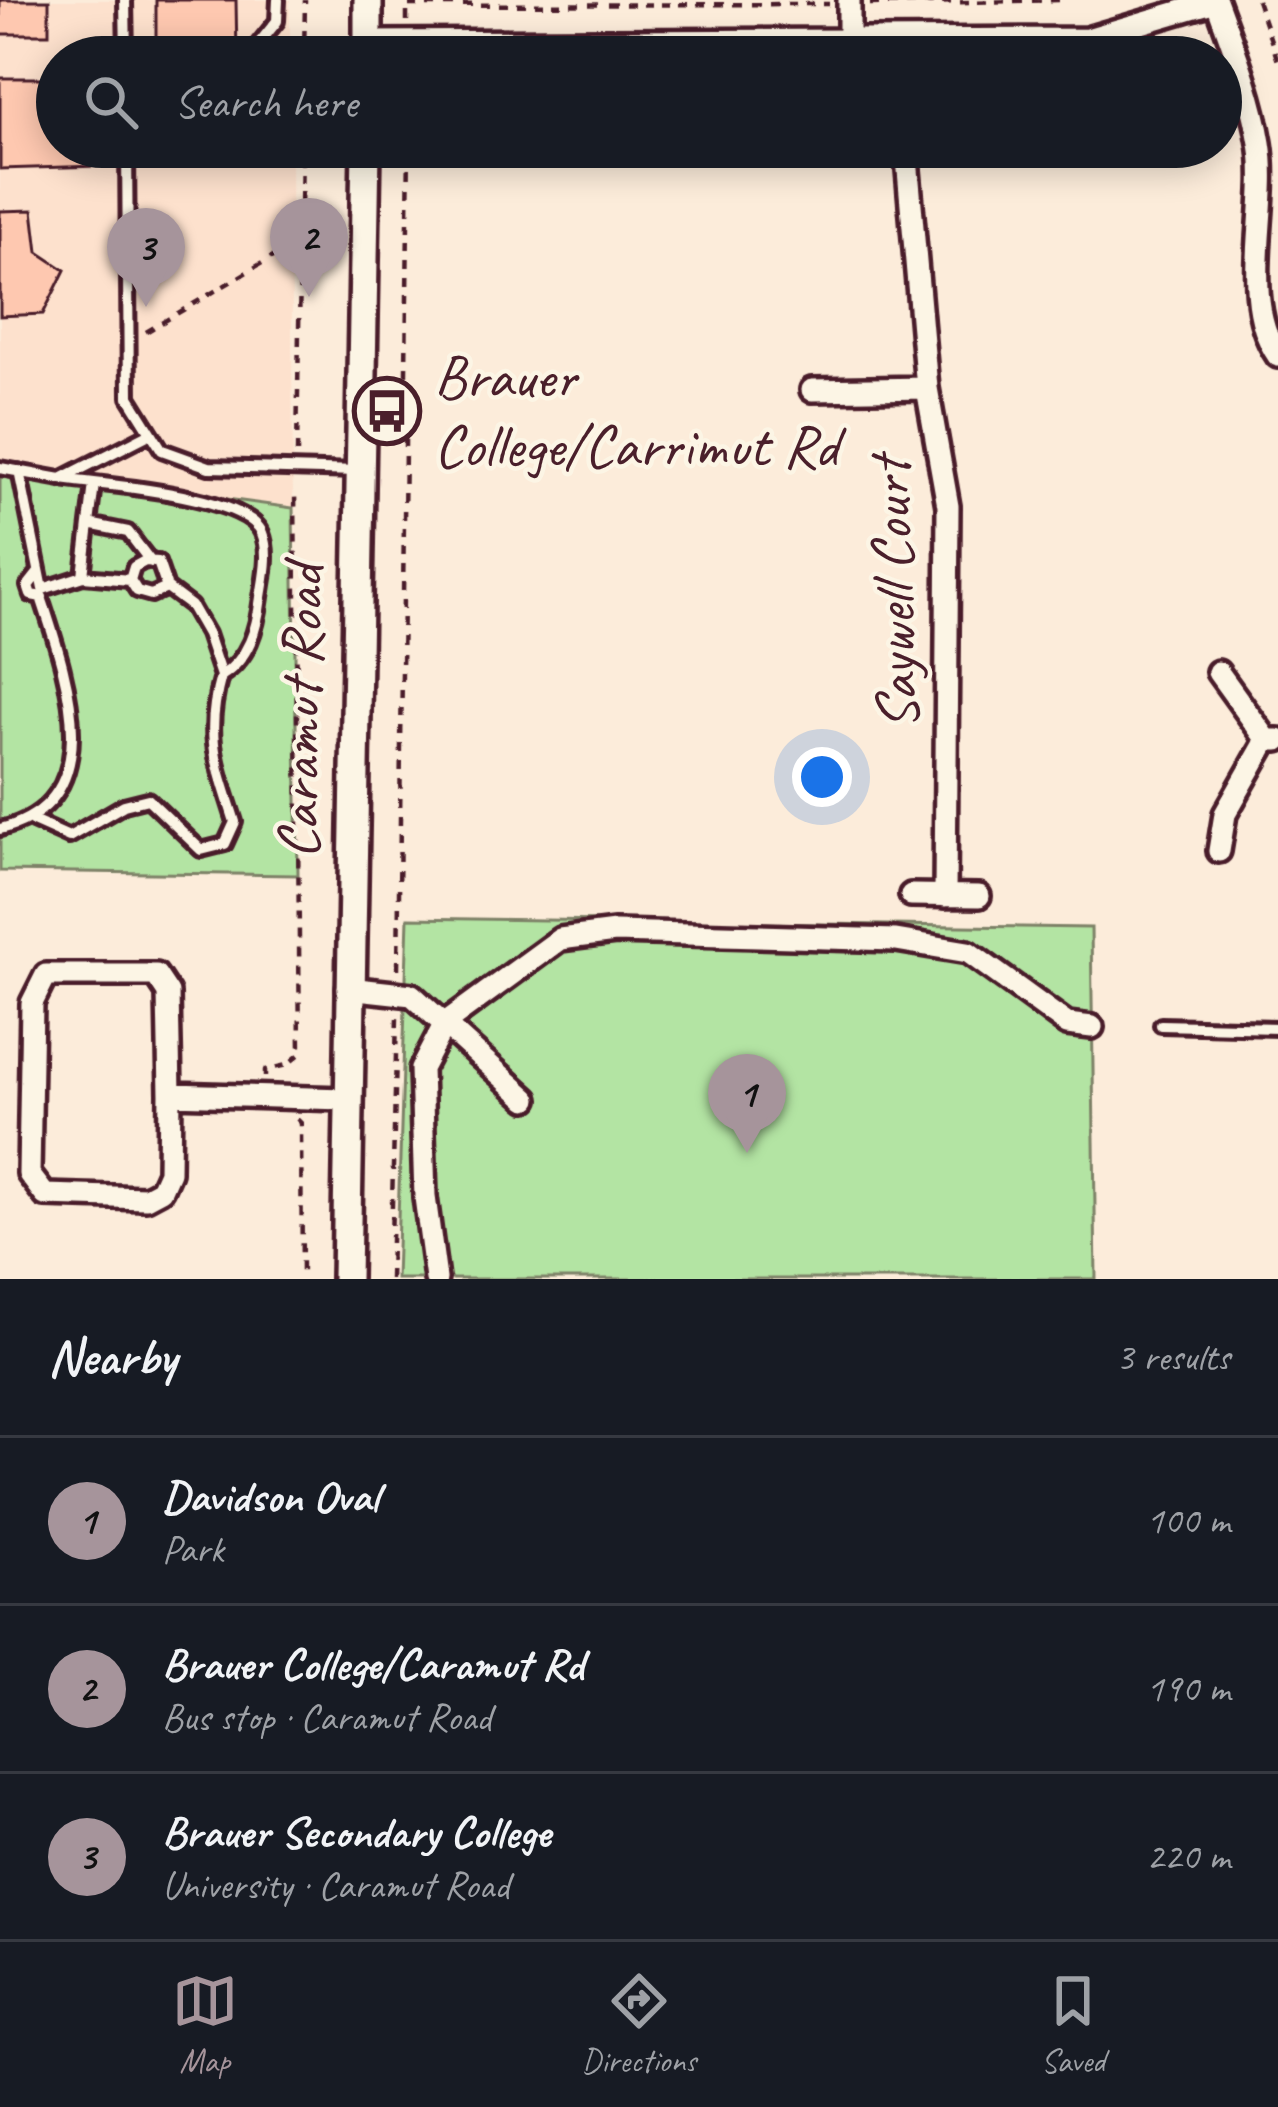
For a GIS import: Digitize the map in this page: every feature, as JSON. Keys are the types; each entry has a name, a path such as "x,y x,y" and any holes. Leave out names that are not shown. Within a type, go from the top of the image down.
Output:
{"main road":[{"path":"368,0 368,36"},
{"name":"Caramut Road","path":"346,1279 345,1099 365,168"}],"street":[{"path":"1097,36 1216,1 1229,36"},
{"path":"849,2 849,36"},
{"path":"1242,73 1261,148 1259,276 1270,344 1278,356"},
{"name":"Saywell Court","path":"908,168 927,388 948,506 945,896"},
{"path":"812,390 927,388"},
{"path":"1218,672 1272,740 1225,814 1219,851"},
{"path":"911,895 979,896"},
{"path":"436,1279 425,1197 421,1069 446,1023 560,938 615,932 896,940 968,952 1066,1024 1092,1028"},
{"path":"46,975 156,975 168,993 170,1094 169,1172 161,1190 146,1198 45,1195 29,1174 32,1003 46,975"},
{"path":"348,988 398,990 446,1023 527,1099"},
{"path":"170,1094 345,1099"}],"lane":[{"path":"125,0 126,36"},
{"path":"265,36 277,21 278,0"},
{"path":"127,168 129,397 162,450 209,467 358,471"},
{"path":"61,478 152,433"},
{"path":"0,468 219,504 244,513 261,531 266,563 256,631 236,668 221,676"},
{"path":"20,471 42,595 65,671 75,727 64,780 33,821"},
{"path":"83,576 94,484"},
{"path":"89,524 128,532 166,574 167,589"},
{"path":"130,580 134,568 151,562"},
{"path":"42,595 83,576 130,580"},
{"path":"130,580 137,591 151,595 167,589"},
{"path":"0,829 33,821 69,837 124,805 148,799 201,850 225,844 235,822 211,749 211,713 221,676 191,606 167,589"},
{"path":"1161,1025 1278,1028"}],"path":[{"path":"304,36 305,0"},
{"path":"407,36 407,5 1064,0"},
{"path":"1257,0 1278,61"},
{"path":"302,168 297,470 292,508 300,1054 287,1065 265,1070 265,1108 286,1111 302,1123 302,1279"},
{"path":"391,1279 409,168"},
{"path":"128,343 301,240"}],"shaded area":[{"path":"0,0 290,0 290,36 36,36 36,168 291,168 293,508 0,467"}],"green space":[{"path":"0,468 293,508 298,875 0,871"},
{"path":"408,918 1091,928 1096,1279 396,1279"}],"building":[{"path":"0,0 49,0 49,34 0,34"},
{"path":"156,0 236,0 237,36 156,36"},
{"path":"0,78 36,78 36,168 0,169"},
{"path":"33,210 38,252 65,270 43,314 0,316 0,211"}],"place":[{"name":"Brauer College/Caramut Rd","path":"309,297"},
{"name":"Brauer Secondary College","path":"146,307"},
{"name":"Brauer College/Carrimut Rd","path":"387,411"},
{"name":"Davidson Oval","path":"747,1153"}]}
